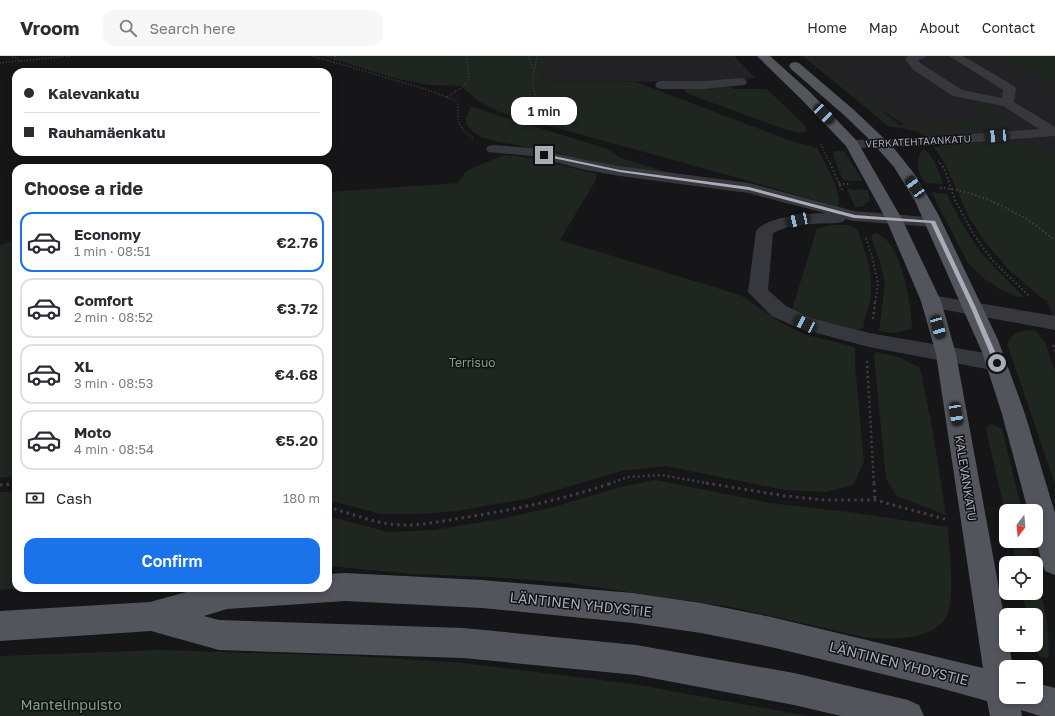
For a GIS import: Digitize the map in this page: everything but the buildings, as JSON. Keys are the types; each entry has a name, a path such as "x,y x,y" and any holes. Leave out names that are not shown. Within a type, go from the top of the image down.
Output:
{"main road":[{"name":"KALEVANKATU","path":"763,56 805,95 852,144 894,219 931,301 946,354 1004,660"},
{"path":"783,56 843,108 879,143 898,164 915,187 974,308 997,363 1013,410 1055,562"},
{"name":"LÄNTINEN YHDYSTIE","path":"332,588 345,587 482,594 633,608 702,618 771,632 940,672 999,694"},
{"name":"LÄNTINEN YHDYSTIE","path":"0,626 150,617 227,595 271,592"},
{"name":"LÄNTINEN YHDYSTIE","path":"150,617 219,635 463,643 636,660 794,689 908,716"},
{"name":"LÄNTINEN YHDYSTIE","path":"1043,702 1055,704"}],"street":[{"path":"920,56 911,59 916,66 958,93 1007,103 1052,134"},
{"path":"948,56 959,58 1010,88 1007,103"},
{"path":"661,85 704,85 741,82"},
{"name":"VERKATEHTAANKATU","path":"852,144 921,142 1052,134"},
{"path":"493,149 531,152 586,165 620,171 749,188 854,216"},
{"path":"933,222 854,216 798,220 775,225 765,230 758,292 779,311 805,324 869,340 997,363"},
{"path":"931,301 1055,323"}],"path":[{"path":"12,56 21,61"},
{"path":"0,63 71,56"},
{"path":"313,56 454,100 458,104 457,122 462,131 475,140 493,149"},
{"path":"334,63 335,56"},
{"path":"447,97 466,86 470,73 466,56"},
{"path":"528,56 533,68"},
{"path":"537,56 533,68 532,81 542,126"},
{"path":"820,141 854,216 865,234 873,260 878,284 869,340 867,368 874,500"},
{"path":"951,188 972,194 1020,215 1055,240"},
{"path":"332,509 368,519 404,525 436,522 527,507 588,491 628,478 661,475 786,496 825,500 874,500 945,519"},
{"path":"0,485 12,484"}],"shaded area":[{"path":"550,56 734,56 755,78 695,82 541,81"},
{"path":"806,56 1055,56 1055,321 1047,301 990,238 944,148 842,87"}],"green space":[{"path":"324,56 550,56 541,81 636,82 788,140 817,148 828,169 838,194 838,207 499,112 480,102 461,86 428,85 394,78"},
{"path":"803,56 809,56 900,125 993,120 967,101 983,105 1012,125 923,132 888,126"},
{"path":"993,56 1055,56 1055,89 1010,63"},
{"path":"731,87 734,89 767,89 805,126 807,131 800,133 781,128 691,95 686,92 685,89"},
{"path":"471,106 605,148 621,158 670,173 580,160 559,153 494,141 481,137 472,131 466,124 466,118"},
{"path":"1017,141 1055,154 1055,302 1043,299 1008,269 985,242 969,217 946,166 934,147"},
{"path":"924,149 934,161 943,184 926,183 920,175 918,161"},
{"path":"834,151 844,151 863,181 846,181 842,178 833,155"},
{"name":"Terrisuo","path":"504,155 539,160 597,174 596,180 560,240 740,295 785,325 807,335 855,347 855,365 864,462 853,485 826,492 784,490 666,466 622,471 526,499 457,511 419,514 381,514 332,501 332,192 458,183 466,171"},
{"path":"847,189 868,190 870,200 862,207 855,207"},
{"path":"931,192 947,194 960,220 975,244 1023,297 1017,297 1000,289 985,279 968,263"},
{"path":"830,225 849,225 857,229 863,245 870,270 871,295 863,328 855,330 809,319 792,309 817,229"},
{"path":"874,233 883,237 891,246 898,259 910,305 912,329 894,333 879,331 885,285 880,262 871,237"},
{"path":"12,240 12,476 0,478 0,245"},
{"path":"1025,330 1036,331 1045,342 1055,371 1055,484 1007,344 1010,338"},
{"path":"875,352 899,357 920,368 932,427 946,515 897,496 886,479 874,357"},
{"path":"992,424 1002,429 1020,504 1003,504 986,430 988,426"},
{"path":"655,480 770,503 849,512 948,527 951,593 948,612 943,622 934,629 923,634 911,637 885,639 863,637 731,607 568,583 491,577 414,574 332,566 332,517 388,532 434,530 500,519 554,507 620,487"},
{"path":"0,492 12,492 12,589 0,590"},
{"path":"1013,548 1025,548 1031,550 1032,556 1015,556"},
{"path":"1024,600 1042,600 1048,626 1048,658 1039,656 1037,652 1043,652 1043,608 1025,608"},
{"name":"Mantelinpuisto","path":"159,650 354,656 463,663 633,684 808,716 0,716 0,656"}],"route":[{"path":"544,155 620,171 749,188 854,216 933,222 974,308 997,363"}]}
